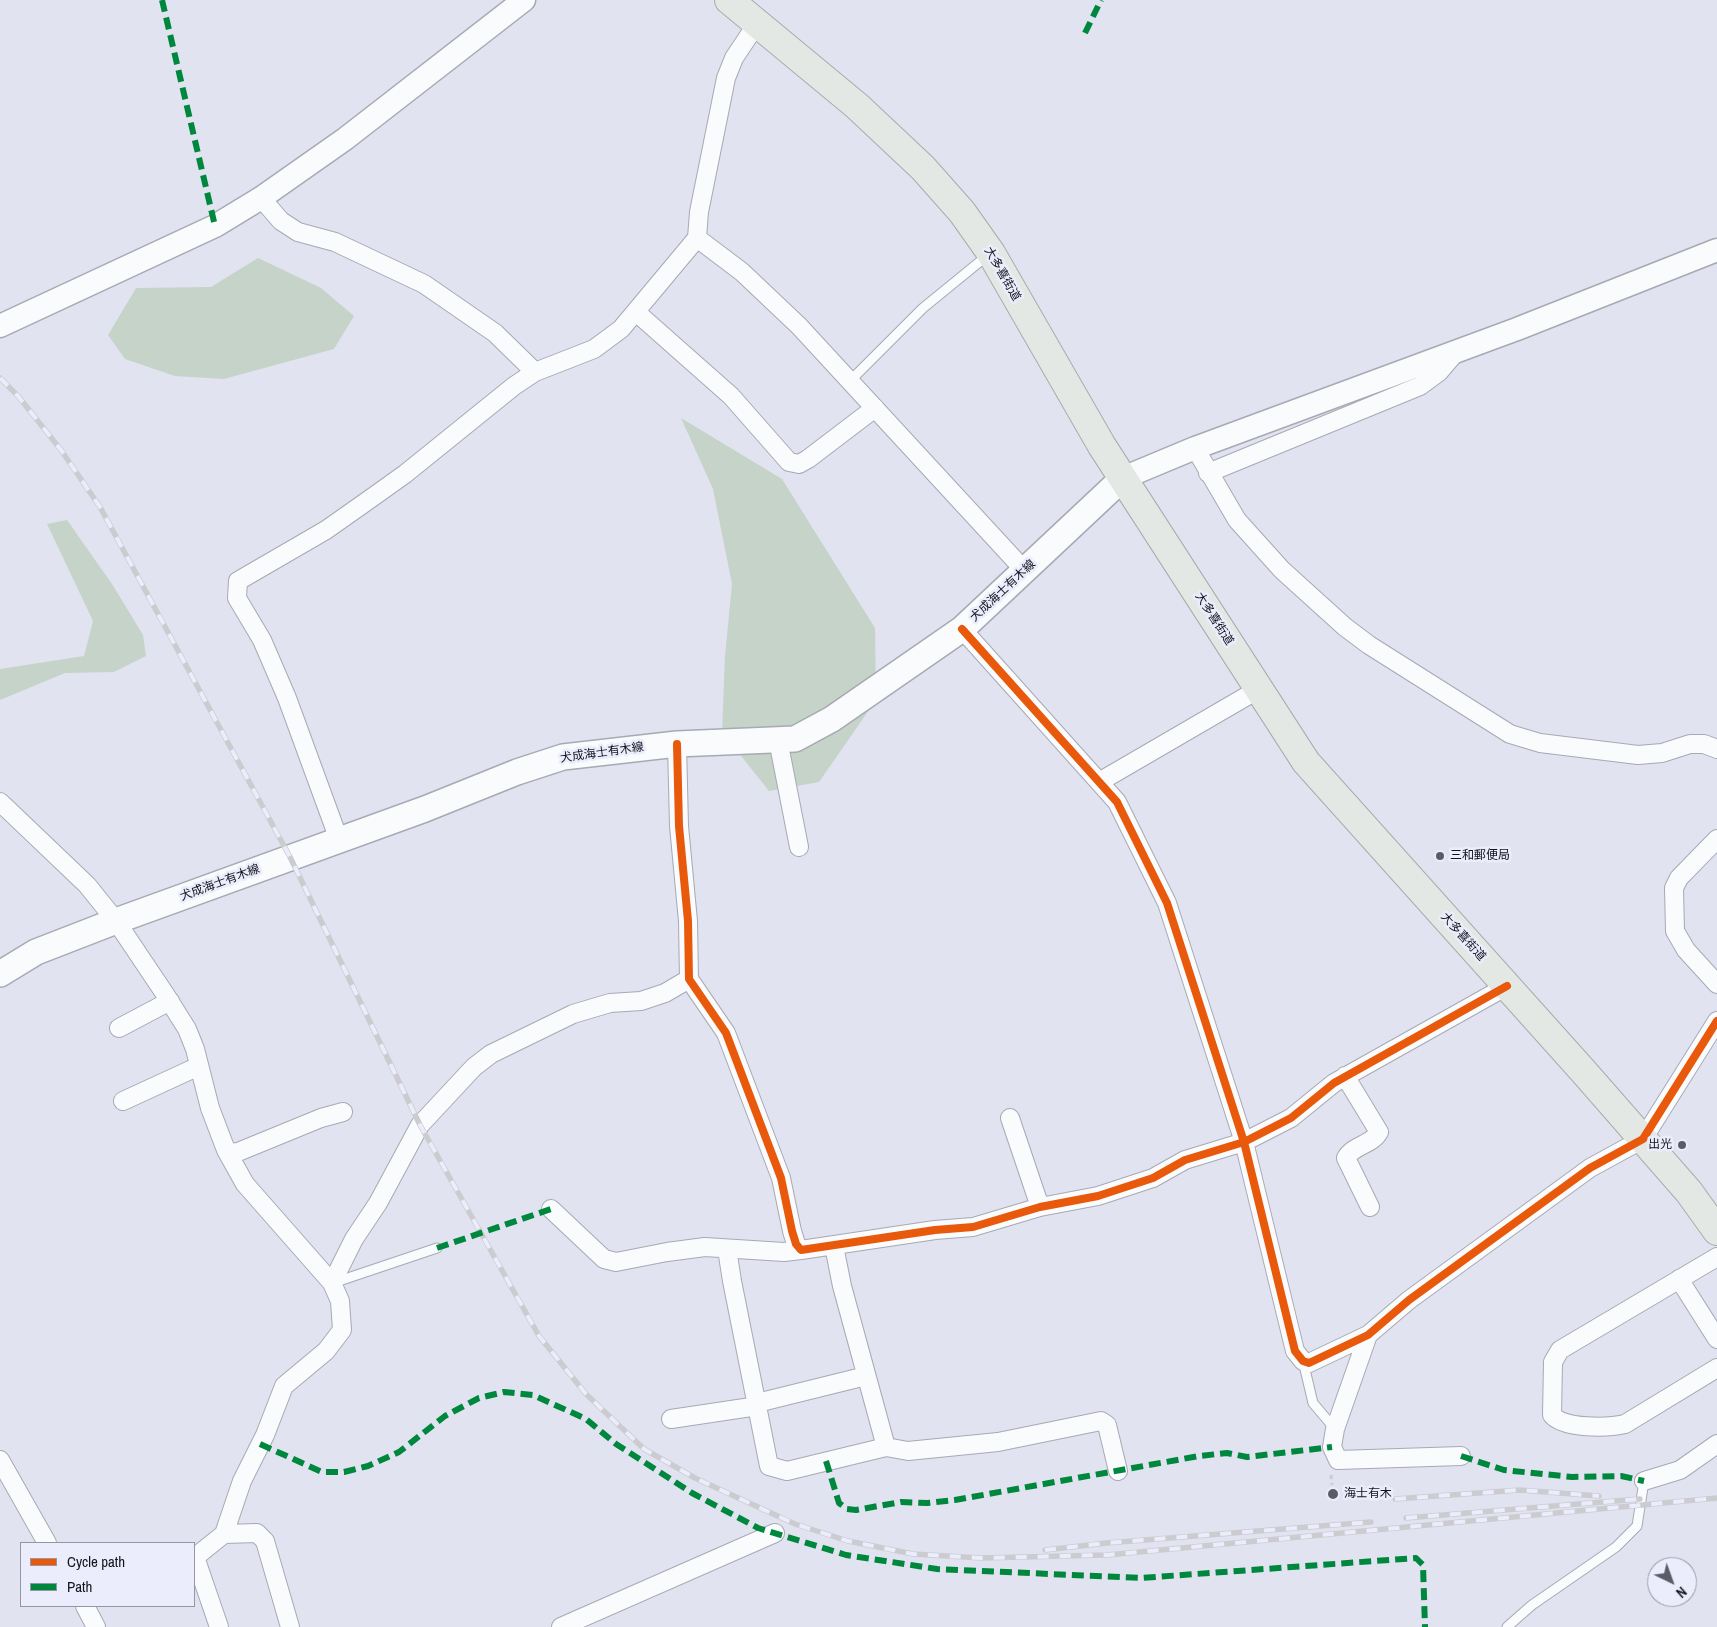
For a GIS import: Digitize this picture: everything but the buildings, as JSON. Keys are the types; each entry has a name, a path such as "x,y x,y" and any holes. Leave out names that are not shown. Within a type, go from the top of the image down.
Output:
{"highway":[{"name":"大多喜街道","path":"729,0 758,22 857,106 923,168 962,212 991,253 1083,414 1123,478 1306,762 1689,1192 1717,1231"}],"main road":[{"name":"犬成海士有木線","path":"0,974 36,952 116,921 563,756 677,744 795,739 832,720 962,629 1123,478"}],"street":[{"path":"0,326 215,226 261,198 345,139 524,0"},
{"path":"339,840 287,698 262,640 238,598 238,581 326,530 405,474 514,386 535,372 594,349 621,329 696,238 698,212 726,78 734,58 758,22"},
{"path":"261,198 281,221 298,232 335,242 424,284 495,334 535,372"},
{"path":"696,238 742,272 799,326 1025,571"},
{"path":"1123,478 1195,448 1456,352 1716,253"},
{"path":"636,312 731,396 789,462 799,464 808,459 875,408"},
{"path":"1208,473 1420,386 1439,372 1456,352"},
{"path":"1195,448 1237,520 1282,570 1344,627 1368,645 1510,734 1540,743 1638,755 1662,753 1690,744 1704,744 1717,749"},
{"path":"962,629 1116,802 1167,903 1244,1142 1295,1351 1303,1361 1308,1363 1321,1358 1368,1335 1431,1283 1590,1168 1642,1139 1717,1021"},
{"path":"1099,782 1259,689"},
{"path":"778,740 798,848"},
{"path":"677,744 679,826 688,921 689,978 726,1033 781,1178 792,1231 796,1244 801,1250"},
{"path":"0,802 87,885 116,921 187,1029 210,1108 226,1150 245,1184 332,1284 340,1300 342,1330 326,1351 284,1386 265,1436 242,1481 224,1534 195,1556"},
{"path":"1717,839 1679,878 1674,888 1675,931 1686,950 1717,984"},
{"path":"332,1284 354,1239 378,1203 420,1125 474,1067 491,1054 572,1014 610,1003 649,998 665,993 689,978"},
{"path":"551,1209 604,1259 616,1262 705,1247 784,1252 935,1230 973,1227 1040,1208 1098,1196 1153,1178 1186,1160 1244,1142 1291,1118 1345,1076 1507,986"},
{"path":"119,1028 170,1001"},
{"path":"123,1101 199,1066"},
{"path":"1345,1076 1379,1132 1368,1142 1349,1153 1346,1158 1370,1206"},
{"path":"226,1150 231,1153 238,1152 321,1118 343,1112"},
{"path":"1010,1118 1040,1208"},
{"path":"834,1246 842,1286 886,1447"},
{"path":"728,1249 732,1282 758,1405 766,1457 770,1466 776,1470 787,1471 886,1447 908,1451 998,1442 1101,1421 1106,1425 1118,1471"},
{"path":"1717,1257 1560,1350 1553,1362 1552,1415 1556,1420 1574,1425 1616,1426 1625,1424 1717,1368"},
{"path":"1679,1279 1717,1339"},
{"path":"1368,1335 1335,1429 1332,1447 1338,1460 1461,1456"},
{"path":"671,1419 758,1405 866,1376"},
{"path":"1644,1480 1680,1470 1717,1444"},
{"path":"0,1460 46,1542"},
{"path":"224,1534 256,1533 265,1541 290,1627"},
{"path":"561,1627 775,1533"},
{"path":"195,1560 219,1627"},
{"path":"87,1607 96,1627"}],"lane":[{"path":"850,381 923,308 991,253"},
{"path":"332,1284 437,1248"},
{"path":"1303,1361 1314,1403 1335,1429"},
{"path":"1507,1627 1532,1606 1616,1547 1637,1526 1644,1480"}],"shaded area":[{"path":"258,258 321,288 354,316 334,349 224,379 175,376 125,359 108,335 136,288 211,287"},
{"path":"681,418 782,479 875,628 876,700 819,782 769,791 722,732 725,656 732,584 713,489"},
{"path":"67,520 112,584 143,635 146,656 114,672 65,673 0,700 0,669 84,656 93,621 47,524"}],"railway":[{"path":"0,378 18,396 61,450 100,507 290,857 420,1125 539,1336 586,1394 644,1449 695,1478 795,1524 848,1541 913,1554 981,1558 1107,1555 1717,1498"},
{"path":"1395,1499 1520,1490 1599,1496"},
{"path":"1406,1518 1640,1499"},
{"path":"1045,1550 1107,1543 1371,1522"}],"marked path":[{"path":"162,0 215,226"},
{"path":"1085,33 1101,0"},
{"path":"437,1248 551,1209"},
{"path":"260,1444 322,1472 344,1472 368,1466 399,1452 445,1416 479,1398 504,1392 533,1395 586,1419 616,1444 692,1493 758,1528 846,1555 937,1569 1141,1578 1416,1558 1423,1565 1425,1627"},
{"path":"826,1461 839,1503 847,1509 856,1510 901,1502 927,1503 955,1500 1199,1456 1227,1453 1247,1457 1332,1447"},
{"path":"1461,1456 1504,1470 1572,1477 1621,1476 1644,1481"}],"cycle path":[{"path":"962,629 1117,802 1167,903 1244,1142 1295,1351 1303,1361 1309,1363 1368,1335 1409,1300 1590,1168 1643,1139 1717,1021"},
{"path":"677,744 679,826 688,921 689,979 726,1033 781,1178 792,1231 796,1244 801,1250 935,1230 973,1227 1040,1207 1098,1196 1153,1178 1185,1160 1244,1142 1291,1118 1334,1083 1507,986"}],"place":[{"name":"三和郵便局","path":"1440,856"},
{"name":"出光","path":"1682,1145"},
{"name":"海士有木","path":"1333,1494"}]}
